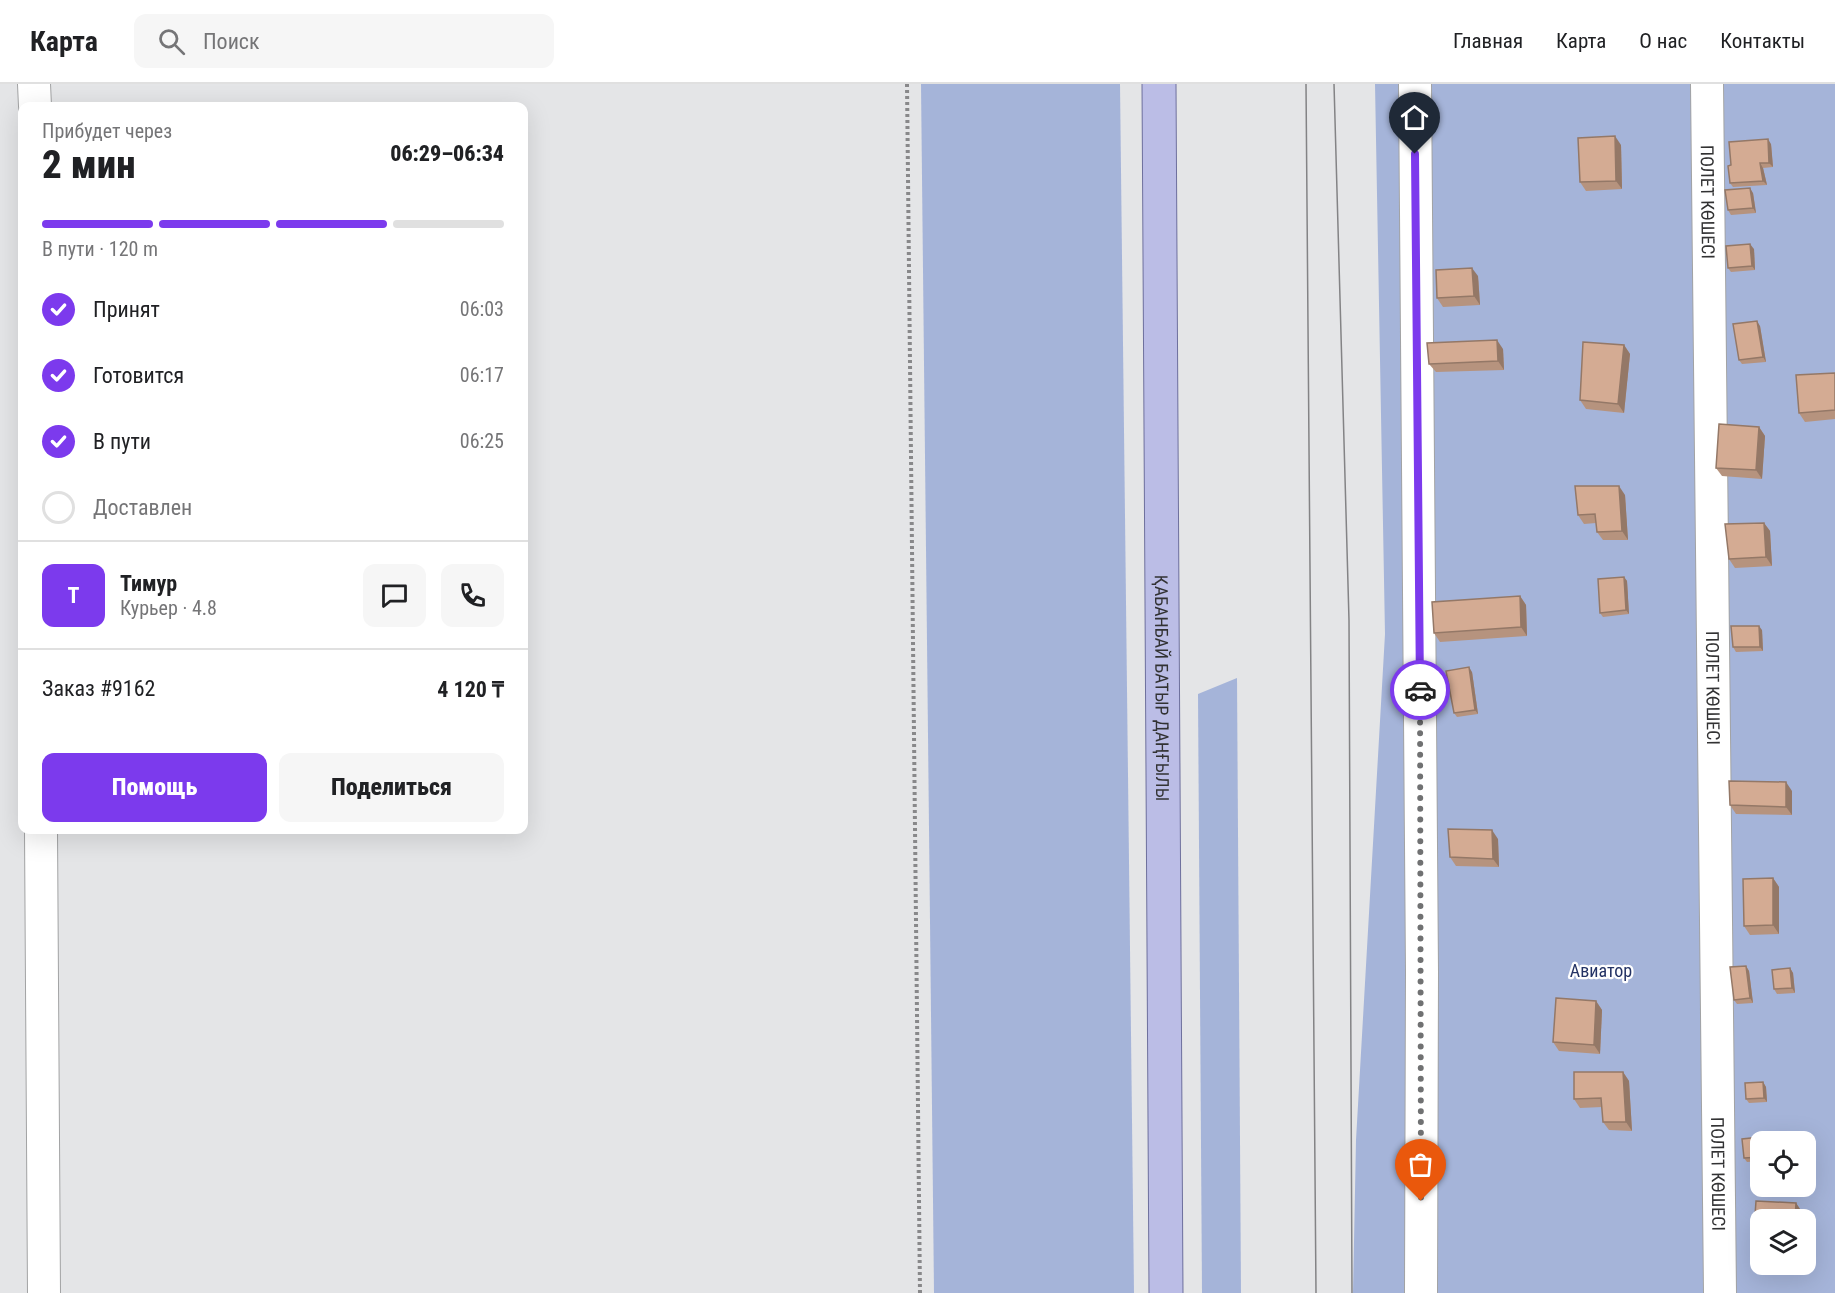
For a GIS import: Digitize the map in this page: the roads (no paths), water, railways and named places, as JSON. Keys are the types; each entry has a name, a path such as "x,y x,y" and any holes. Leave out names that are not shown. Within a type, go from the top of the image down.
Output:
{"main road":[{"name":"ҚАБАНБАЙ БАТЫР ДАҢҒЫЛЫ","path":"1159,84 1166,1293"}],"street":[{"path":"34,84 35,102"},
{"path":"1415,84 1422,961 1421,1293"},
{"name":"ПОЛЕТ КӨШЕСІ","path":"1707,84 1716,748 1720,1293"},
{"path":"40,834 44,1293"}],"tram line":[{"path":"1306,84 1316,1293"},
{"path":"1334,84 1349,620 1352,1293"}],"park label":[{"name":"Авиатор","path":"1601,970"}]}
